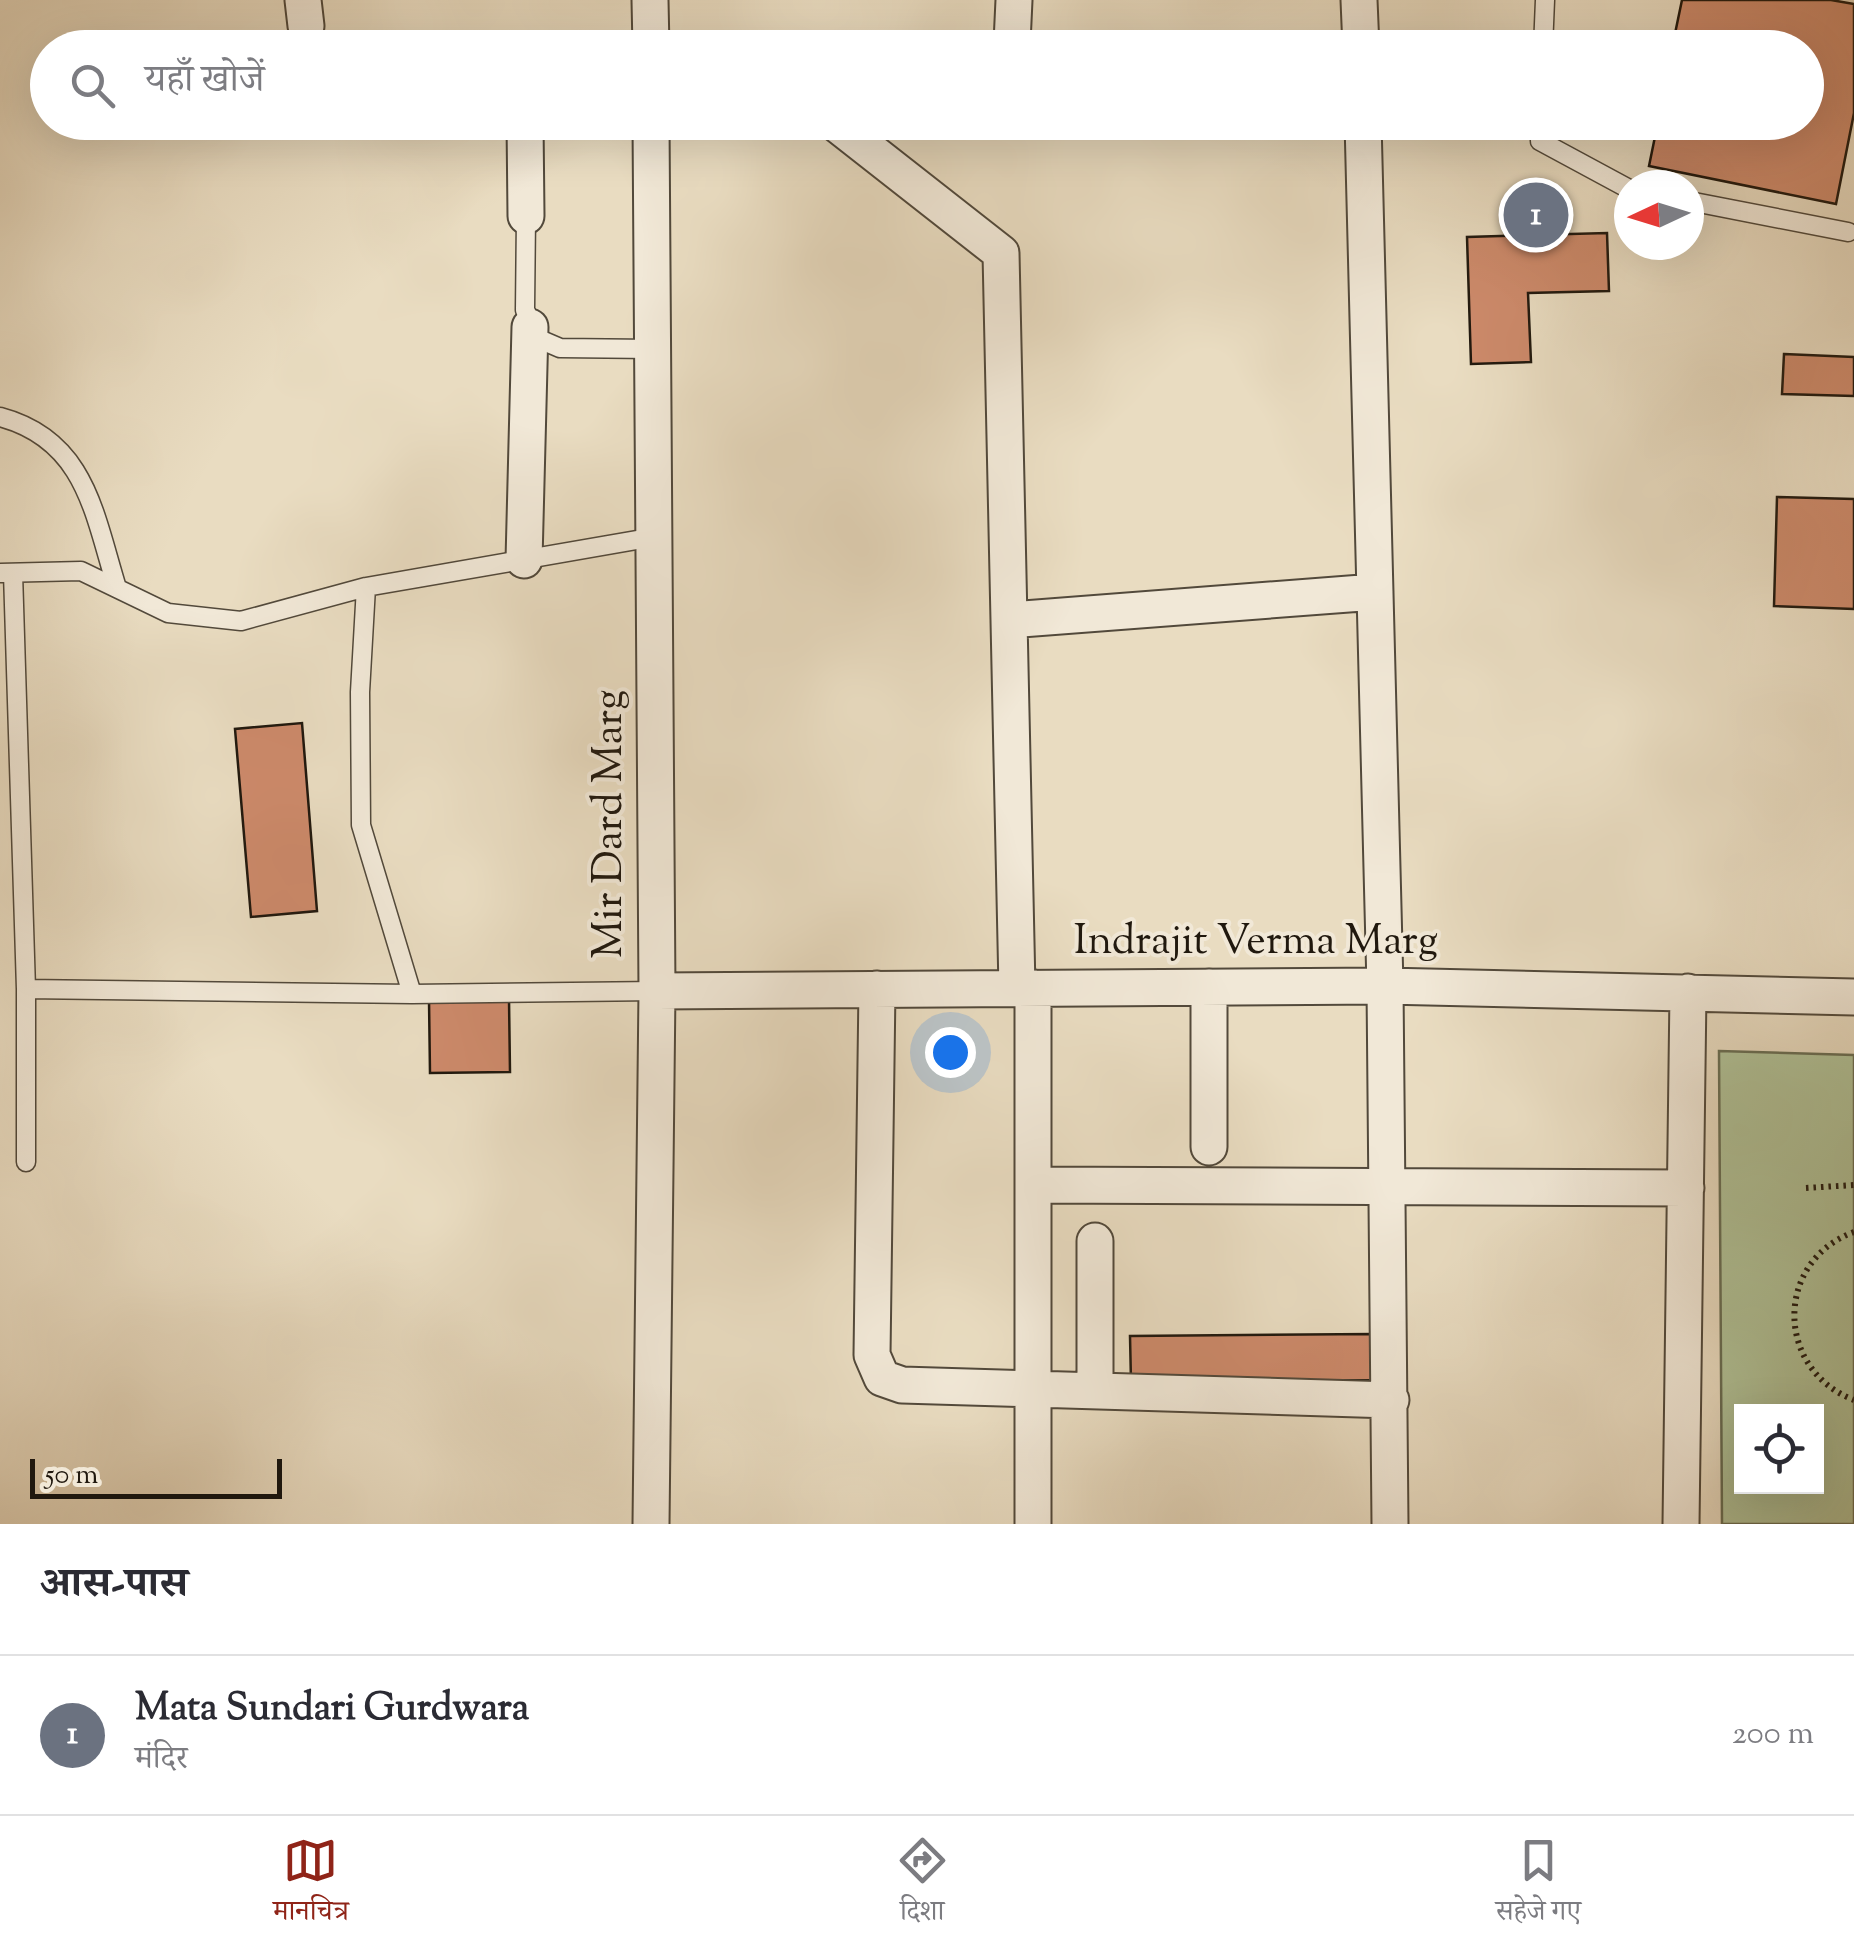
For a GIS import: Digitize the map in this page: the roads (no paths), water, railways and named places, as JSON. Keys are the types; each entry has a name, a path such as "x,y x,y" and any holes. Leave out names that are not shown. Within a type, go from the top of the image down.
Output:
{"street":[{"path":"650,0 651,30"},
{"path":"1013,30 1014,0"},
{"path":"1359,0 1360,30"},
{"path":"525,140 526,216"},
{"name":"Mir Dard Marg","path":"651,140 657,991 651,1524"},
{"path":"857,140 1001,253 1009,620 1034,1185 1033,1524"},
{"path":"1362,140 1385,986 1392,1400 1390,1524"},
{"path":"524,560 530,327"},
{"path":"1009,620 1375,592"},
{"name":"Indrajit Verma Marg","path":"657,991 1385,986 1854,997"},
{"path":"1208,1148 1209,988"},
{"path":"877,990 872,1355 882,1378 902,1385 1392,1400"},
{"path":"1681,1524 1688,992"},
{"path":"1034,1185 1686,1188"},
{"path":"1094,1391 1095,1241"}],"lane":[{"path":"1544,30 1545,0"},
{"path":"1540,140 1614,181"},
{"path":"1704,204 1848,232"},
{"path":"526,216 525,310 530,327 540,339 560,348 653,348"},
{"path":"0,417 27,424 80,470 117,588"},
{"path":"26,1162 26,989 6,573 82,571 168,613 241,621 366,587 654,537"},
{"path":"366,587 360,692 361,826 412,994"},
{"path":"26,989 412,994 657,991"}],"place":[{"name":"Mata Sundari Gurdwara","path":"1536,215"}]}
